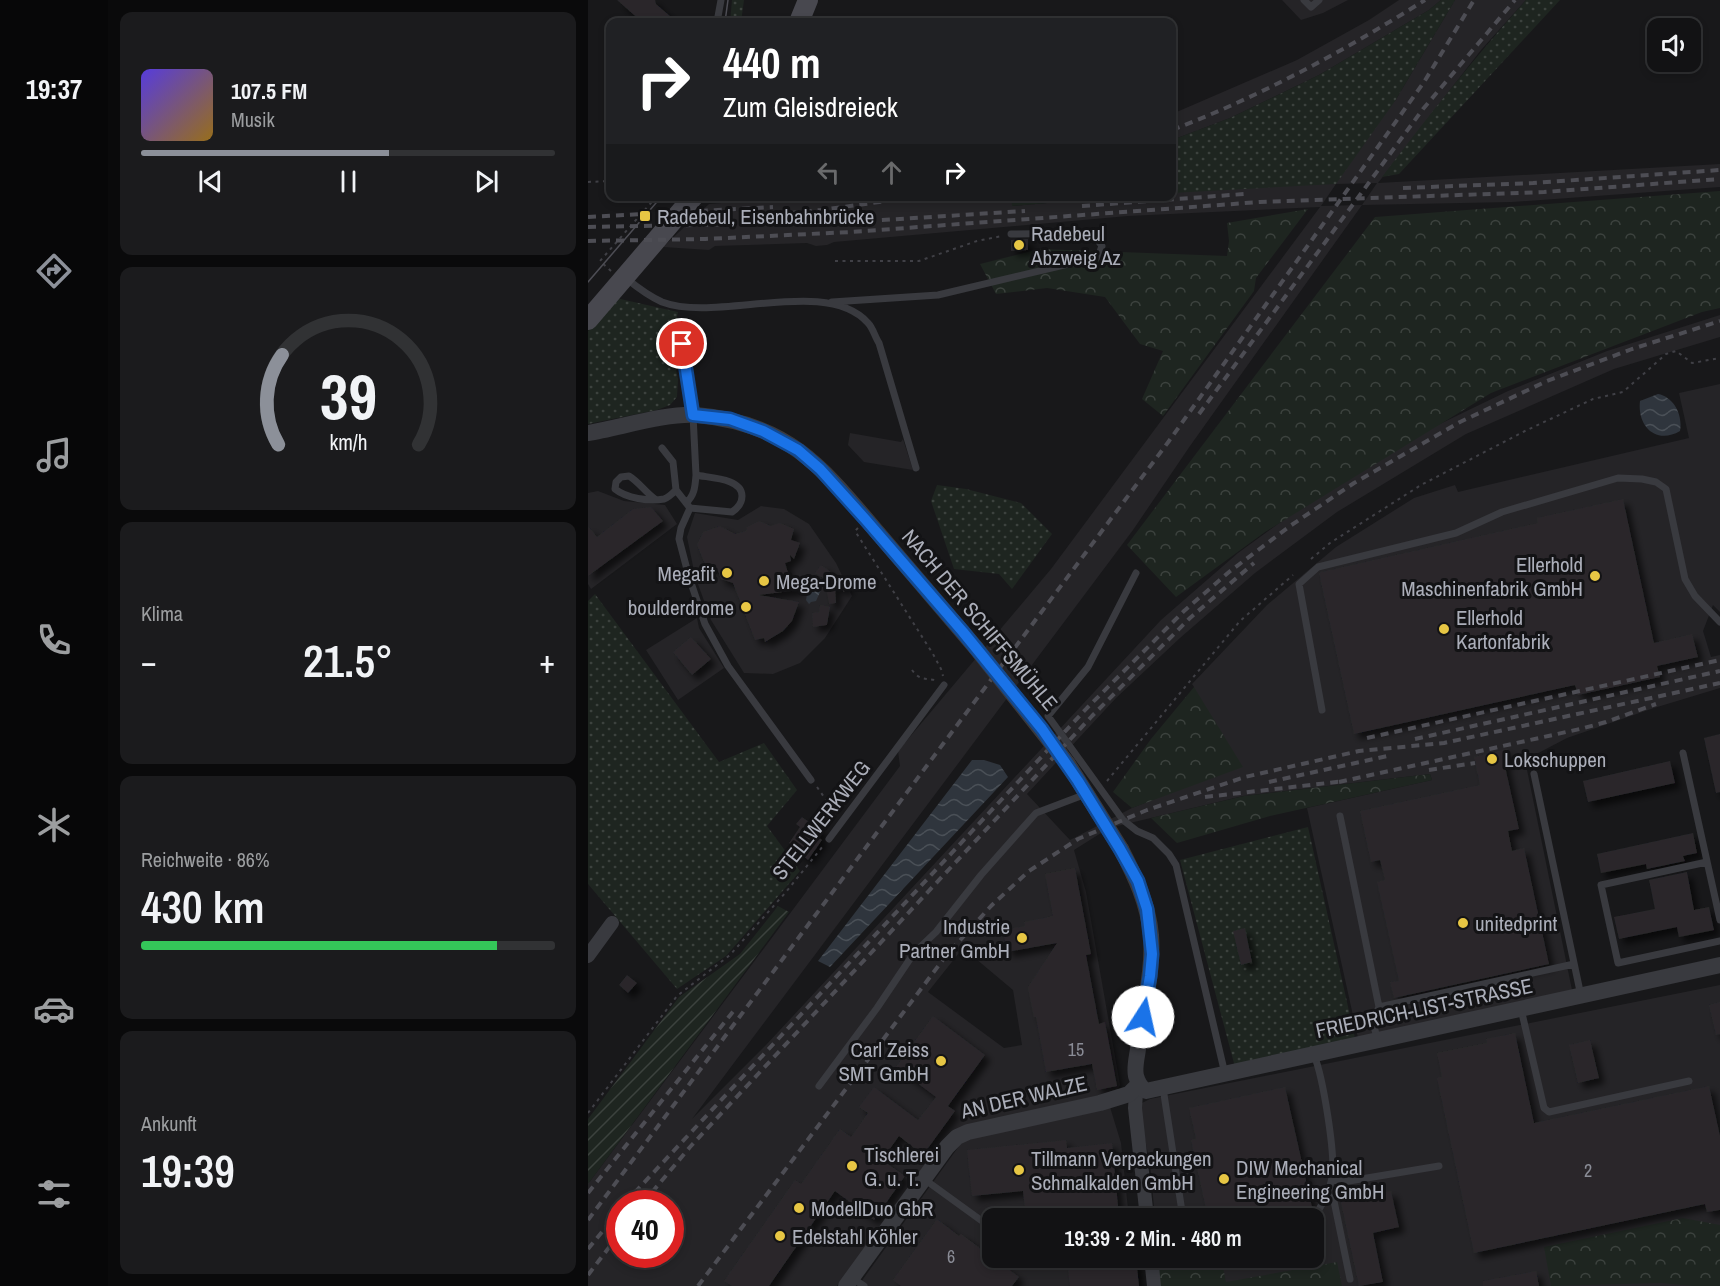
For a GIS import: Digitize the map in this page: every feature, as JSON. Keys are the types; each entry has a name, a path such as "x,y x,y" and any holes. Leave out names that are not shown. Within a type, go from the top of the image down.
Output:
{"main road":[{"path":"801,18 808,0"},
{"path":"588,320 690,201"}],"street":[{"name":"NACH DER SCHIFFSMÜHLE","path":"588,433 652,420 693,415 730,419 763,431 798,450 820,469 866,520 976,648 1068,764 1138,881 1147,909 1150,933 1150,976 1139,1038 1136,1070 1139,1084 1135,1107 1146,1208"},
{"path":"588,956 612,923"},
{"name":"FRIEDRICH-LIST-STRASSE","path":"1139,1084 1146,1091 1163,1088 1720,965"},
{"name":"AN DER WALZE","path":"854,1283 924,1179 957,1137 968,1132 1129,1094 1139,1084"},
{"path":"1152,1268 1154,1286"}],"lane":[{"path":"718,18 721,0"},
{"path":"1304,0 1311,7 1319,0"},
{"path":"624,279 639,290 663,302 682,305 708,307 823,303 938,295 1098,257 1102,246 1096,238 1082,233 1011,234"},
{"path":"823,303 845,307 869,324 886,366 916,468"},
{"path":"682,344 693,415 696,475 695,489 688,505 679,540 689,578 705,624 728,666 811,780"},
{"path":"662,448 674,462 676,490 688,505 732,512 737,508 742,499 742,491 738,485 729,481 696,475"},
{"path":"655,499 629,476 621,477 616,482 615,489 622,495 655,499 666,499 676,490"},
{"path":"1322,710 1299,584 1317,567 1456,533 1502,512 1618,478 1656,482 1666,489 1685,579 1695,596 1720,622"},
{"name":"NACH DER SCHIFFSMÜHLE","path":"1136,573 1088,667 1048,716 1123,820 1137,831 1153,838 1169,854 1176,865 1225,1075"},
{"name":"STELLWERKWEG","path":"829,839 944,685"},
{"path":"1683,753 1720,920"},
{"path":"1534,774 1581,996"},
{"path":"819,1086 877,1008 914,953 936,932 981,875 1036,813 1100,789"},
{"path":"1340,816 1379,1007 1372,1021 1377,1041"},
{"path":"1707,862 1601,885 1618,963 1720,941"},
{"path":"1379,1007 1574,964"},
{"path":"1521,1010 1544,1108 1550,1112 1689,1081"},
{"path":"1314,1055 1325,1107 1333,1169 1328,1195 1320,1208"},
{"path":"1163,1088 1181,1208"},
{"path":"1332,1179 1343,1182 1439,1166"},
{"path":"924,1179 982,1222"},
{"path":"1328,1195 1334,1201 1350,1279"}],"path":[{"path":"588,182 606,181"},
{"path":"624,279 600,261 653,201"},
{"path":"835,261 920,261 977,241 1011,234"},
{"path":"1312,559 1330,543 1421,485 1583,404 1623,392 1666,354 1676,351 1692,363 1720,358"},
{"path":"866,520 855,531 933,654 941,669 944,685"},
{"path":"1100,789 1240,621 1294,574"},
{"path":"912,670 916,676 924,680 934,679 944,685"},
{"path":"811,780 825,795 836,813 844,819"},
{"name":"STELLWERKWEG","path":"588,1113 677,996 730,955 829,839"}],"shaded area":[{"path":"1282,0 1348,0 1323,13 1301,20"},
{"path":"1399,0 1441,0 1429,10 1319,75 1230,118 1176,138 1176,112 1297,60 1369,20"},
{"path":"1455,0 1526,0 1481,50 1378,183 1720,164 1720,187 1512,202 1362,205 1133,530 692,1119 766,1045 1161,620 1238,553 1323,491 1413,437 1508,391 1607,351 1720,315 1720,337 1614,369 1466,434 1337,512 1255,573 1180,638 1116,698 1027,794 1070,840 1132,808 1182,788 1194,687 1192,684 1267,605 1336,547 1414,498 1455,485 1458,492 1689,438 1679,393 1720,384 1720,612 1713,605 1703,631 1711,657 1720,655 1720,688 1567,738 1525,760 1572,990 1358,1038 1307,808 1432,780 1430,774 1243,796 1109,828 1074,850 1086,892 1120,1085 1116,1092 968,1125 893,1212 837,1286 588,1286 588,1184 900,766 898,751 1051,569 1320,207 1128,216 834,242 816,246 807,243 715,246 709,250 663,247 709,204 746,201 1012,201 1013,206 1070,201 1176,201 1176,191 1395,101","holes":["1377,183 1362,205 1321,206 1336,184","963,948 1013,990 1022,1045 1004,1048 928,992"]},
{"path":"850,433 901,442 903,439 913,470 864,462 848,445"},
{"path":"598,491 624,501 665,505 677,524 591,589 588,584 588,493"},
{"path":"761,506 784,509 809,524 836,563 852,596 825,638 800,663 773,674 744,673 711,620 695,576 687,537 695,513 738,520"},
{"path":"697,618 699,628 724,668 678,700 646,650"},
{"path":"1720,985 1720,1286 1163,1286 1161,1268 1324,1268 1324,1208 1154,1208 1150,1164 1138,1105 1150,1099"},
{"path":"1110,1107 1121,1143 1128,1208 982,1208 982,1268 1135,1268 1137,1286 858,1286 967,1135"}],"green space":[{"path":"732,0 744,0 742,18 730,18"},
{"path":"1441,0 1455,0 1395,101 1336,184 1176,193 1176,138 1230,118 1319,75 1429,10"},
{"path":"1526,0 1560,0 1399,174 1382,177 1452,87"},
{"path":"1720,191 1720,308 1702,312 1491,393 1265,532 1176,597 1127,545 1375,217"},
{"path":"1012,201 1069,201 1012,206"},
{"path":"1308,209 1256,278 1254,291 1163,416 1142,399 1163,351 1140,344 1105,297 1047,288 996,294 980,264 1040,249 1227,256 1229,241 1227,223"},
{"path":"616,298 678,312 671,346 678,379 677,397 670,405 657,410 588,424 588,331"},
{"path":"937,485 966,489 1021,503 1052,534 1012,589 999,574 954,569 931,501"},
{"path":"595,594 719,762 764,743 797,790 767,826 800,871 726,956 677,989 588,884 588,601"},
{"path":"1194,687 1243,767 1132,808 1113,792 1151,739"},
{"path":"1430,774 1432,780 1270,816 1177,843 1151,818 1244,796"},
{"path":"1308,827 1355,1038 1235,1067 1180,860"},
{"path":"778,906 789,912 588,1184 588,1119 679,997 740,954"},
{"path":"1683,1218 1720,1225 1720,1286 1661,1283 1551,1286 1544,1247"},
{"path":"1337,1262 1342,1286 1160,1286 1158,1268 1223,1268 1226,1282 1304,1268 1324,1268 1324,1264"}],"water":[{"path":"1658,394 1669,399 1679,413 1680,431 1663,436 1650,431 1645,425 1640,410 1640,401"},
{"path":"804,575 818,577 818,588 821,590 816,601 809,604 806,600 808,589 803,585"},
{"path":"972,760 984,760 1000,765 1008,777 830,967 818,961"}],"building":[{"path":"617,0 655,0 656,4 672,18 637,18"},
{"name":"Radebeul Abzweig Az","path":"1028,239 1028,250 1011,251 1011,240"},
{"name":"Ellerhold Kartonfabrik","path":"1623,499 1654,643 1692,634 1698,657 1657,666 1660,677 1578,695 1575,685 1354,734 1319,573 1538,523 1537,518"},
{"path":"651,507 663,521 588,576 588,526 597,537 633,509"},
{"name":"Mega-Drome","path":"759,521 771,526 780,523 794,529 791,540 800,543 794,559 790,555 791,561 785,563 790,579 796,581 799,590 759,595 799,602 792,621 783,631 765,642 764,638 755,640 733,583 721,579 718,571 705,564 697,545 703,532 720,526 735,534 746,531 747,527"},
{"path":"821,565 849,585 844,592 835,586 836,603 829,604 825,579 815,573"},
{"path":"820,605 830,607 827,625 813,627 812,613 819,612"},
{"path":"691,637 711,659 692,675 673,652"},
{"path":"1720,734 1720,792 1716,793 1704,738"},
{"name":"unitedprint","path":"1507,749 1510,761 1504,762 1519,829 1508,831 1512,851 1524,848 1549,964 1394,998 1390,982 1399,981 1377,882 1385,880 1380,860 1371,862 1360,811 1480,785 1474,757"},
{"path":"1670,761 1675,783 1588,802 1583,781"},
{"path":"802,817 822,831 818,837 822,840 808,860 789,843 800,827 796,824"},
{"path":"1693,833 1697,853 1683,856 1685,861 1647,869 1646,864 1601,873 1597,854"},
{"path":"1075,868 1091,954 1086,955 1099,1024 1105,1022 1117,1086 1097,1090 1092,1064 1046,1072 1028,987 1057,943 1007,952 1003,930 1025,926 1024,922 1053,916 1045,874"},
{"path":"1687,872 1694,910 1709,907 1714,930 1679,937 1677,927 1619,939 1614,917 1655,909 1649,880"},
{"path":"1245,928 1252,962 1241,965 1233,931"},
{"path":"627,975 637,983 628,993 619,985"},
{"path":"1720,1002 1720,1034 1716,1035 1709,1005"},
{"path":"933,1016 985,1055 948,1106 955,1111 923,1155 899,1136 882,1160 905,1176 874,1220 835,1191 769,1286 732,1286 724,1281 795,1180 801,1184 840,1129 851,1137 868,1113 859,1107 874,1087 918,1120 936,1097 896,1067"},
{"path":"1515,1033 1534,1123 1709,1086 1720,1136 1720,1210 1707,1212 1705,1204 1474,1253 1437,1078 1442,1077 1437,1053 1487,1043 1486,1039"},
{"path":"1590,1040 1599,1078 1578,1083 1569,1045"},
{"path":"1285,1087 1312,1207 1206,1208 1191,1140 1196,1139 1189,1108"},
{"name":"Tillmann Verpackungen Schmalkalden GmbH","path":"1066,1140 1067,1148 1112,1143 1118,1206 1025,1208 1023,1191 972,1196 967,1150"},
{"path":"1391,1191 1399,1227 1373,1233 1383,1282 1359,1286 1340,1198 1364,1192 1365,1196"},
{"path":"937,1219 982,1250 982,1268 1007,1268 1019,1277 1012,1286 901,1286 893,1280"},
{"path":"1068,1268 1137,1268 1139,1286 1070,1286"},
{"path":"1536,1271 1539,1286 1483,1286 1483,1281"}],"tram line":[{"path":"726,18 728,0"},
{"path":"588,282 658,201"}],"railway":[{"path":"1176,128 1238,103 1302,71 1425,0"},
{"path":"588,1220 1169,441 1424,82 1474,0"},
{"path":"1199,414 1423,109 1515,0"},
{"path":"1403,188 1533,183 1720,170"},
{"path":"588,241 705,239 851,232 1260,202 1544,192 1720,179"},
{"path":"1176,199 1244,194"},
{"path":"762,216 887,201"},
{"path":"1082,206 1150,201"},
{"path":"588,217 773,207"},
{"path":"588,227 851,222 1025,211"},
{"path":"637,1190 1087,708 1184,611 1229,572 1290,526 1354,483 1460,422 1547,381 1632,349 1720,321"},
{"path":"654,1190 690,1147 1092,716 1190,618 1254,563"},
{"path":"1367,738 1720,660"},
{"path":"1415,739 1720,671"},
{"path":"698,1286 945,957 991,906 1029,871 1078,839 1147,810 1245,777 1359,751 1444,743 1720,683"},
{"path":"1339,782 1580,729 1656,704"},
{"path":"1269,782 1392,755"},
{"path":"1429,770 1475,763"},
{"path":"1205,797 1345,781"},
{"path":"588,1193 736,1008"},
{"path":"588,1249 606,1227"},
{"path":"588,1275 606,1251"}],"place":[{"name":"Radebeul, Eisenbahnbrücke","path":"645,216"},
{"name":"Radebeul Abzweig Az","path":"1019,245"},
{"name":"Megafit","path":"727,573"},
{"name":"Ellerhold Maschinenfabrik GmbH","path":"1595,576"},
{"name":"Mega-Drome","path":"764,581"},
{"name":"boulderdrome","path":"746,607"},
{"name":"Ellerhold Kartonfabrik","path":"1444,629"},
{"name":"Lokschuppen","path":"1492,759"},
{"name":"unitedprint","path":"1463,923"},
{"name":"Industrie Partner GmbH","path":"1022,938"},
{"name":"Carl Zeiss SMT GmbH","path":"941,1061"},
{"name":"Tischlerei G. u. T.","path":"852,1166"},
{"name":"Tillmann Verpackungen Schmalkalden GmbH","path":"1019,1170"},
{"name":"DIW Mechanical Engineering GmbH","path":"1224,1179"},
{"name":"ModellDuo GbR","path":"799,1208"},
{"name":"Edelstahl Köhler","path":"780,1236"}],"route":[{"path":"682,344 693,415 730,419 763,431 798,450 820,469 976,648 1068,764 1138,881 1147,909 1152,954 1143,1017"}]}
